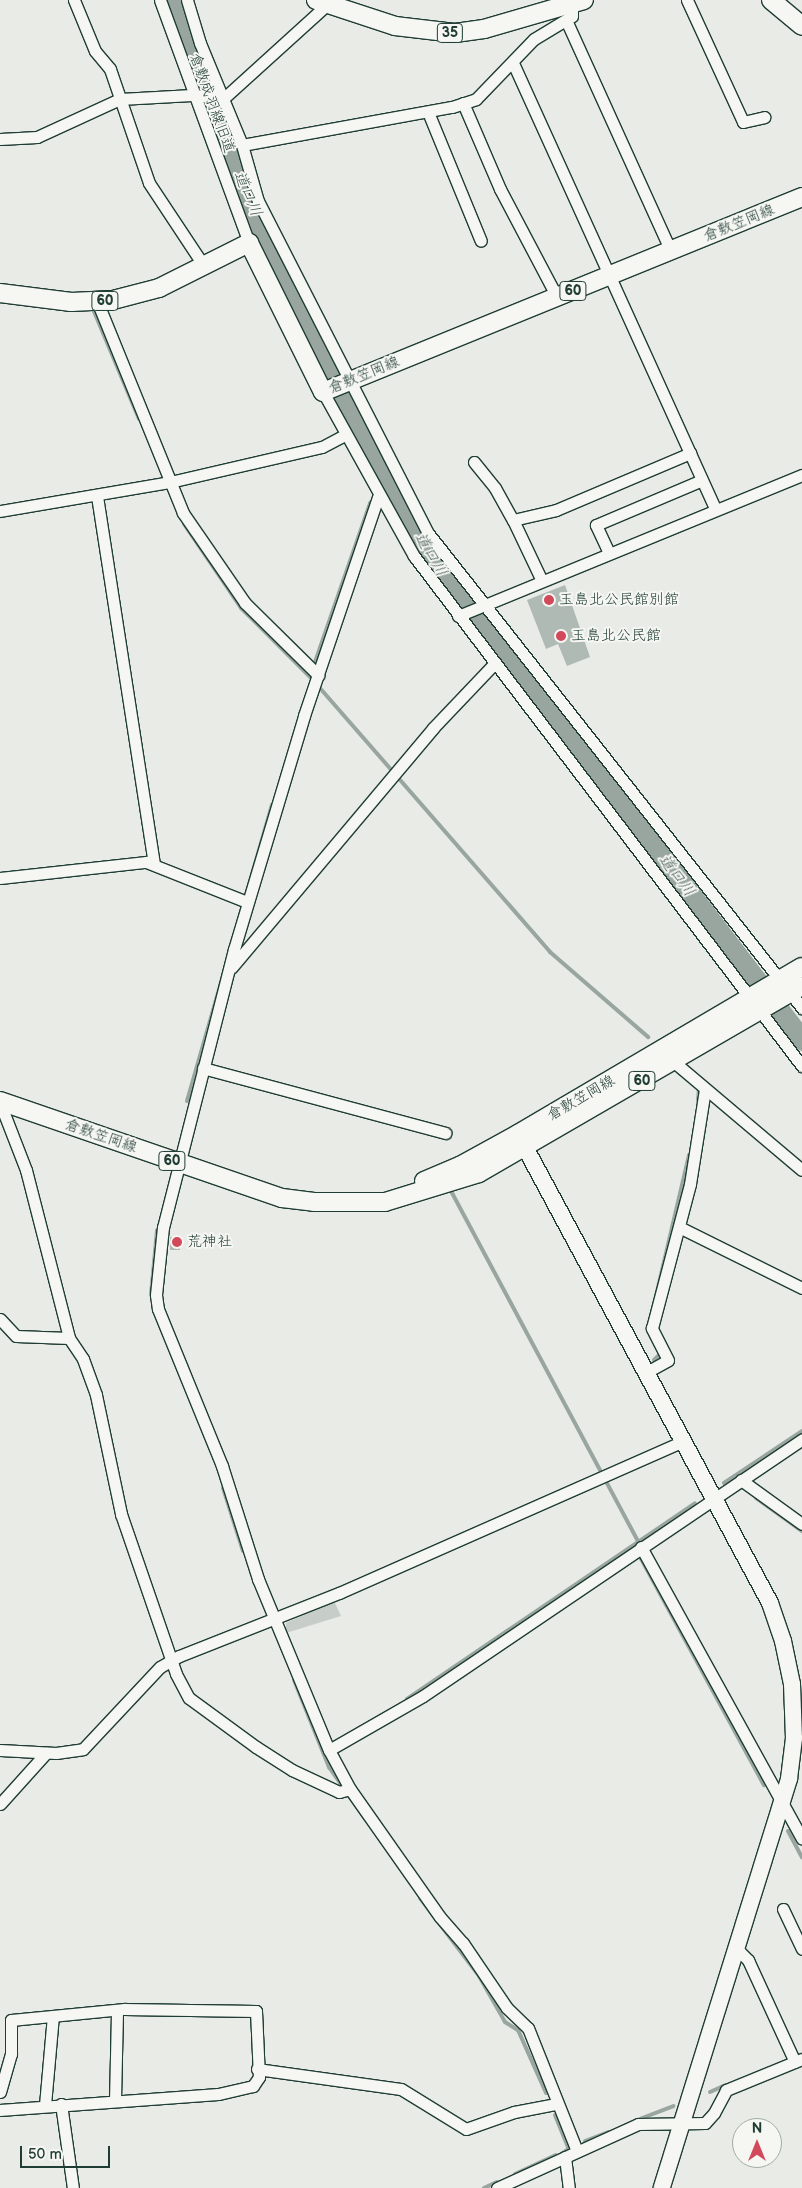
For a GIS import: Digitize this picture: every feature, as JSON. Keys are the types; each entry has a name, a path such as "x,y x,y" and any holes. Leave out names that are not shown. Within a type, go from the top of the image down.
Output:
{"main road":[{"path":"771,0 802,26"},
{"name":"35","path":"324,1 395,26 455,33 578,2"},
{"name":"倉敷笠岡線","path":"249,243 336,386 671,251 801,201"},
{"name":"60","path":"0,293 71,302 97,301 159,288 249,243"},
{"name":"倉敷笠岡線","path":"0,1102 282,1198 384,1202 427,1192 479,1173 522,1141 753,1006 791,986 802,967"},
{"name":"倉敷笠岡線","path":"522,1141 674,1062 753,1006"}],"street":[{"path":"74,0 95,51 110,69 149,183 204,266"},
{"name":"倉敷成羽線旧道","path":"160,0 249,243"},
{"path":"187,0 200,43 242,144 258,201 336,386 428,534 482,606 791,986 802,1008"},
{"path":"687,0 744,122 764,117"},
{"path":"0,139 37,137 120,99 196,95 221,97 324,1"},
{"path":"242,144 428,112 463,103 491,88 534,39 572,16 578,2"},
{"path":"566,20 671,251"},
{"path":"513,62 715,510"},
{"path":"463,103 500,189 557,297"},
{"path":"428,112 481,241"},
{"path":"97,301 167,483 183,513 245,603 318,675"},
{"path":"336,386 345,435 378,497 414,556 753,1006 802,1066"},
{"path":"0,511 167,483 322,447 345,435"},
{"path":"513,520 556,510 690,453"},
{"path":"474,462 495,488 513,520 542,581"},
{"path":"459,616 802,475"},
{"path":"609,553 596,525 702,480"},
{"path":"97,496 154,864"},
{"path":"378,497 244,901 231,968 203,1068 156,1267 158,1309 211,1435 244,1540 273,1621 347,1791 440,1917 463,1943 507,2008 528,2028 556,2104 577,2151"},
{"path":"231,968 395,773 494,664"},
{"path":"0,878 154,864 244,901"},
{"path":"674,1062 701,1086 709,1089 802,1170"},
{"path":"203,1068 445,1133"},
{"path":"645,1373 668,1360 652,1328 679,1224 701,1086"},
{"path":"0,1102 26,1170 70,1338 83,1359 96,1396 121,1514 172,1660 189,1698 292,1770 347,1791"},
{"path":"522,1141 681,1442 770,1603 789,1663 794,1738 782,1804 662,2187"},
{"path":"679,1224 802,1288"},
{"path":"0,1319 16,1336 70,1338"},
{"path":"329,1750 423,1696 802,1439"},
{"path":"0,1750 46,1753 83,1749 139,1689 172,1660 273,1621 681,1442"},
{"path":"738,1482 802,1524"},
{"path":"641,1547 802,1839"},
{"path":"0,1804 46,1753"},
{"path":"783,1909 802,1949"},
{"path":"497,2188 638,2124 704,2122 728,2089 796,2059 748,1960 737,1949"},
{"path":"115,2100 117,2010"},
{"path":"0,2092 11,2058 11,2020 117,2010 256,2011 257,2069 259,2078 253,2086 218,2094 45,2105 0,2110"},
{"path":"45,2105 53,2016"},
{"path":"257,2069 401,2089 466,2129 514,2112 556,2104"},
{"path":"61,2104 73,2188"},
{"path":"565,2157 569,2188"}],"shaded area":[{"path":"334,1601 341,1616 286,1633 286,1623"}],"building":[{"path":"565,585 590,657 567,666 558,644 546,649 527,600"},
{"name":"荒神社","path":"170,1237 180,1237 180,1250 170,1250"}],"waterway":[{"name":"道口川","path":"176,0 212,114 258,221 343,402 447,584 495,639 802,1040"},
{"path":"89,309 93,309 139,419"},
{"path":"379,486 387,483"},
{"path":"313,668 370,503"},
{"path":"184,524 241,608 314,681"},
{"path":"319,687 550,952 648,1037"},
{"path":"187,1101 272,805"},
{"path":"698,1101 699,1086"},
{"path":"648,1330 689,1155"},
{"path":"451,1191 639,1543"},
{"path":"151,1295 157,1230"},
{"path":"654,1360 660,1354"},
{"path":"724,1483 802,1431"},
{"path":"223,1488 243,1551"},
{"path":"756,1498 802,1531"},
{"path":"407,1699 695,1503"},
{"path":"639,1555 764,1785"},
{"path":"294,1680 329,1767 366,1820"},
{"path":"788,1831 802,1857"},
{"path":"420,1898 479,1976 505,2022 518,2030 546,2093"},
{"path":"710,2092 726,2085"},
{"path":"637,2120 673,2106"},
{"path":"555,2115 569,2149"},
{"path":"585,2141 608,2132"},
{"path":"557,2157 570,2148"},
{"path":"515,2174 556,2155"},
{"path":"484,2188 497,2182"}],"place":[{"name":"玉島北公民館別館","path":"549,600"},
{"name":"玉島北公民館","path":"561,636"},
{"name":"荒神社","path":"177,1242"}]}
